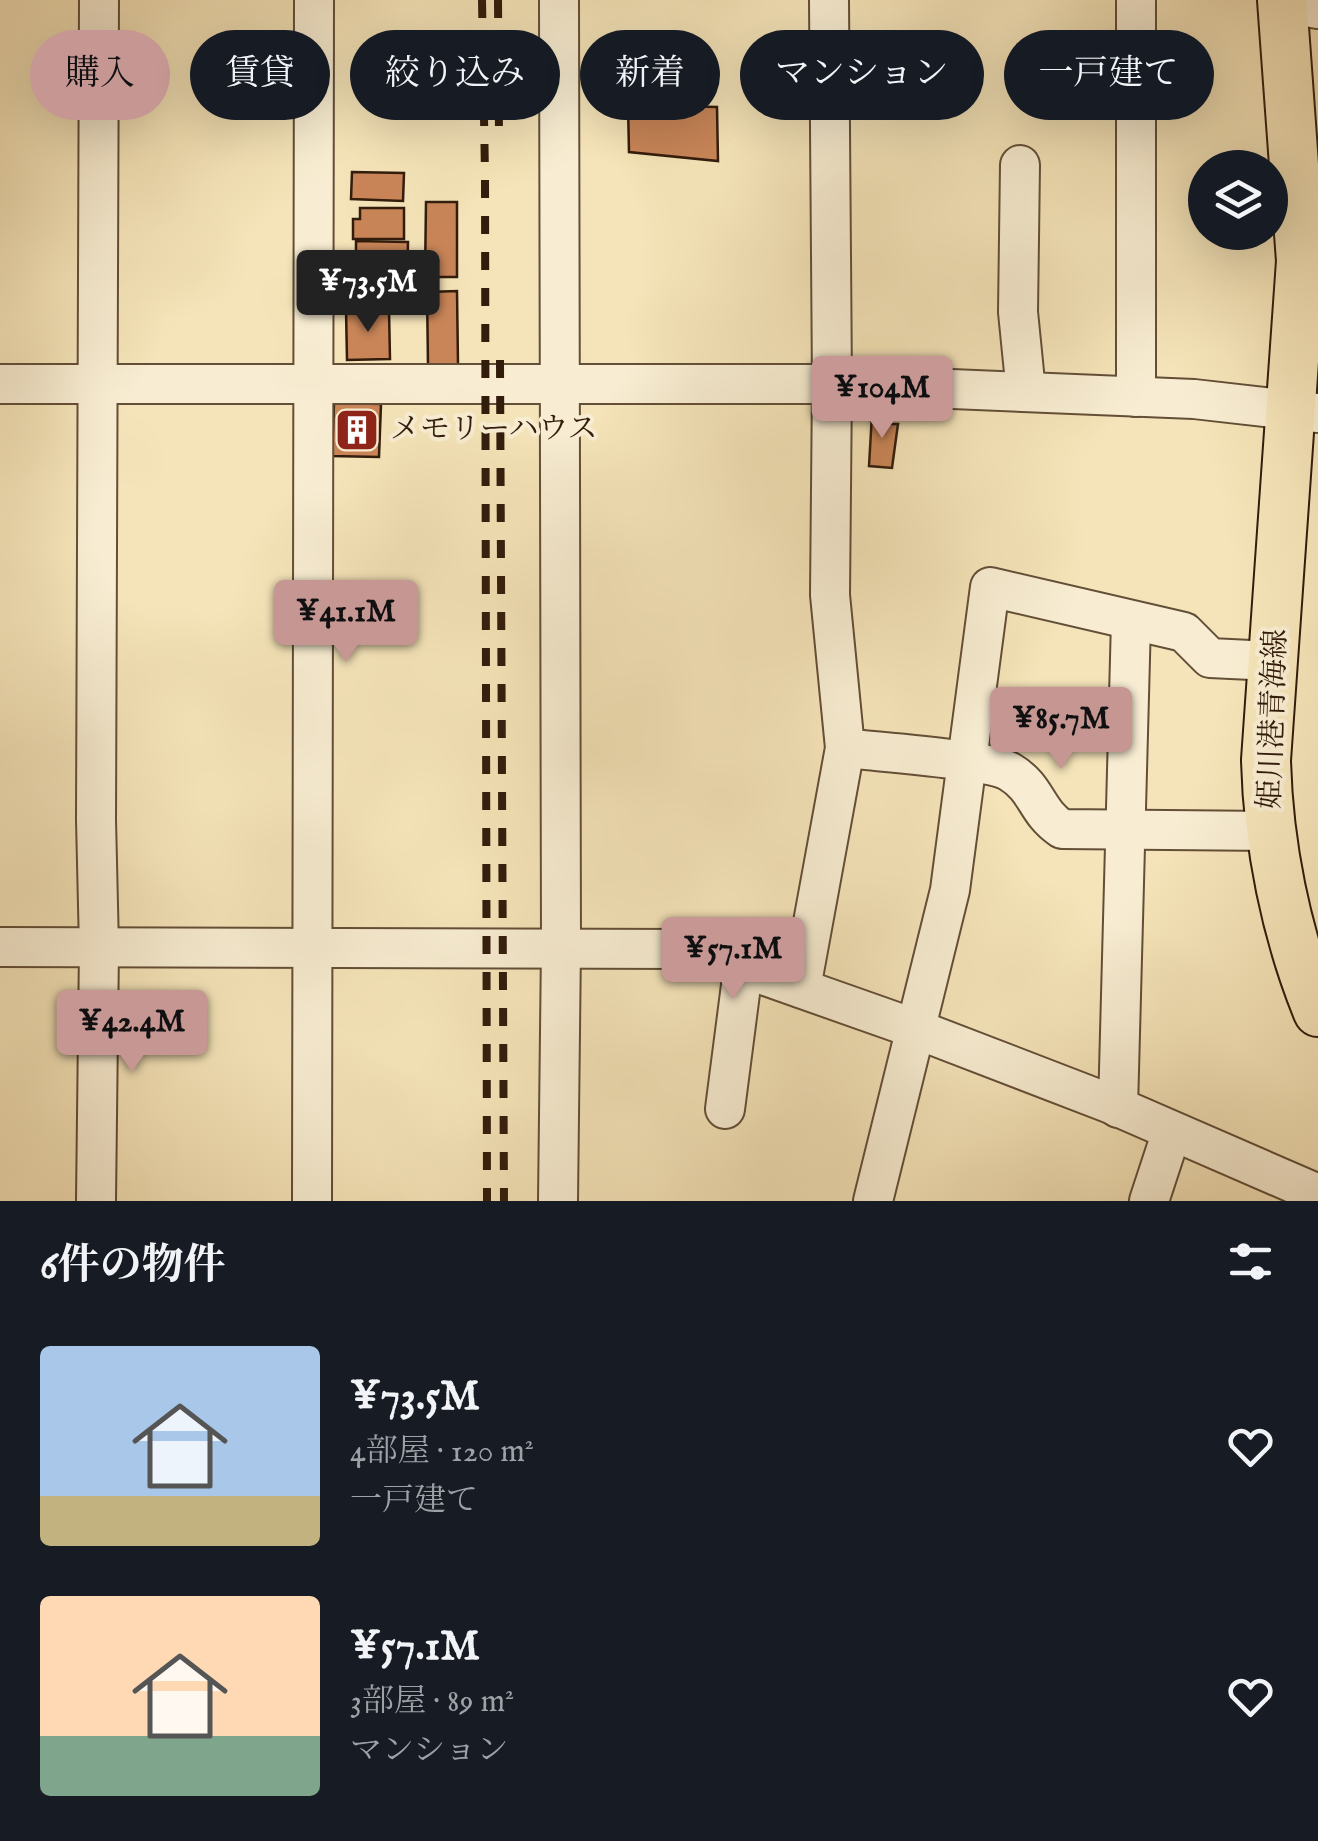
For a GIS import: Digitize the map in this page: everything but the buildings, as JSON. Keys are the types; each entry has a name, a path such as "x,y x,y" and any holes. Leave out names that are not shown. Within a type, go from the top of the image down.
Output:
{"main road":[{"name":"姫川港青海線","path":"1294,4 1302,67 1308,221 1301,261 1305,411 1274,661 1266,760 1272,831 1297,957 1318,1012"}],"street":[{"path":"96,1201 100,948 96,820 100,0"},
{"path":"312,1201 314,0"},
{"path":"558,1201 560,0"},
{"path":"801,988 846,748 830,596 829,0"},
{"path":"1136,0 1136,397"},
{"path":"1020,165 1018,312 1026,392"},
{"path":"0,384 832,384 1136,397 1305,411"},
{"path":"873,1201 950,890 990,586 1184,632 1210,658 1274,661"},
{"path":"1118,1108 1131,622"},
{"path":"846,748 1007,770 1033,792 1044,817 1062,829 1272,831"},
{"path":"0,947 689,949 916,1029 1118,1108 1318,1194"},
{"path":"725,1109 743,970"},
{"path":"1149,1201 1172,1131"}],"railway":[{"path":"482,0 487,1201"},
{"path":"498,0 499,135"},
{"path":"500,360 504,1201"}],"place":[{"name":"メモリーハウス","path":"357,430"}]}
